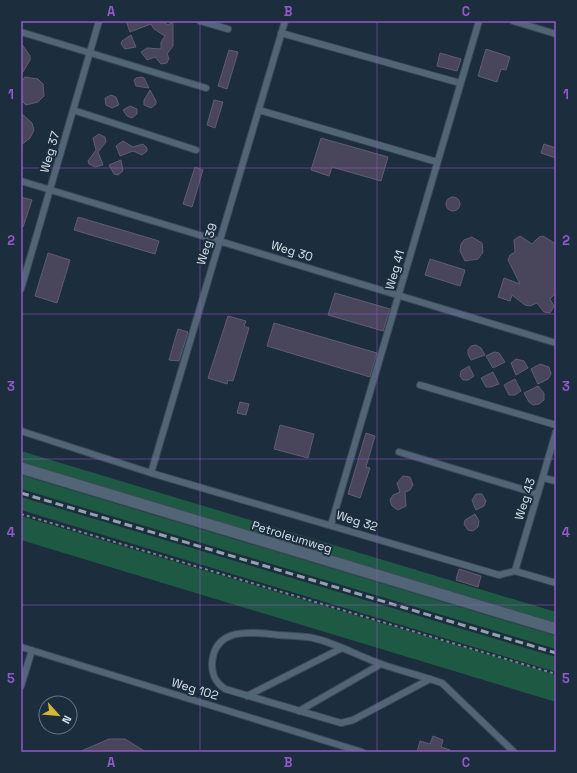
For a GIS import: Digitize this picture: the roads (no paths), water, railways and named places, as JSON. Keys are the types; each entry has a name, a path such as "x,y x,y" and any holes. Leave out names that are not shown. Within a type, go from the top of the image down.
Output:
{"street":[{"name":"Petroleumweg","path":"21,468 556,629"}],"lane":[{"name":"Weg 37","path":"21,289 99,21"},
{"path":"200,21 228,29"},
{"name":"Weg 39","path":"151,473 285,21"},
{"name":"Weg 41","path":"331,525 479,21"},
{"path":"513,21 556,34"},
{"path":"21,32 206,88"},
{"path":"281,33 460,83"},
{"path":"73,110 196,150"},
{"path":"259,110 437,162"},
{"name":"Weg 30","path":"21,180 556,343"},
{"path":"420,385 556,425"},
{"name":"Weg 32","path":"21,431 151,473 499,575 515,571 556,583"},
{"name":"Weg 43","path":"515,571 556,432"},
{"path":"399,452 538,494"},
{"path":"543,478 556,481"},
{"path":"430,679 346,723 335,722 225,690 218,685 212,671 213,657 220,644 229,636 252,632 313,638 381,664 430,679 442,683 514,752"},
{"name":"Weg 102","path":"21,647 362,752"},
{"path":"247,696 342,648"},
{"path":"21,686 32,650"},
{"path":"298,711 381,664"}],"railway":[{"path":"21,493 556,653"}]}
